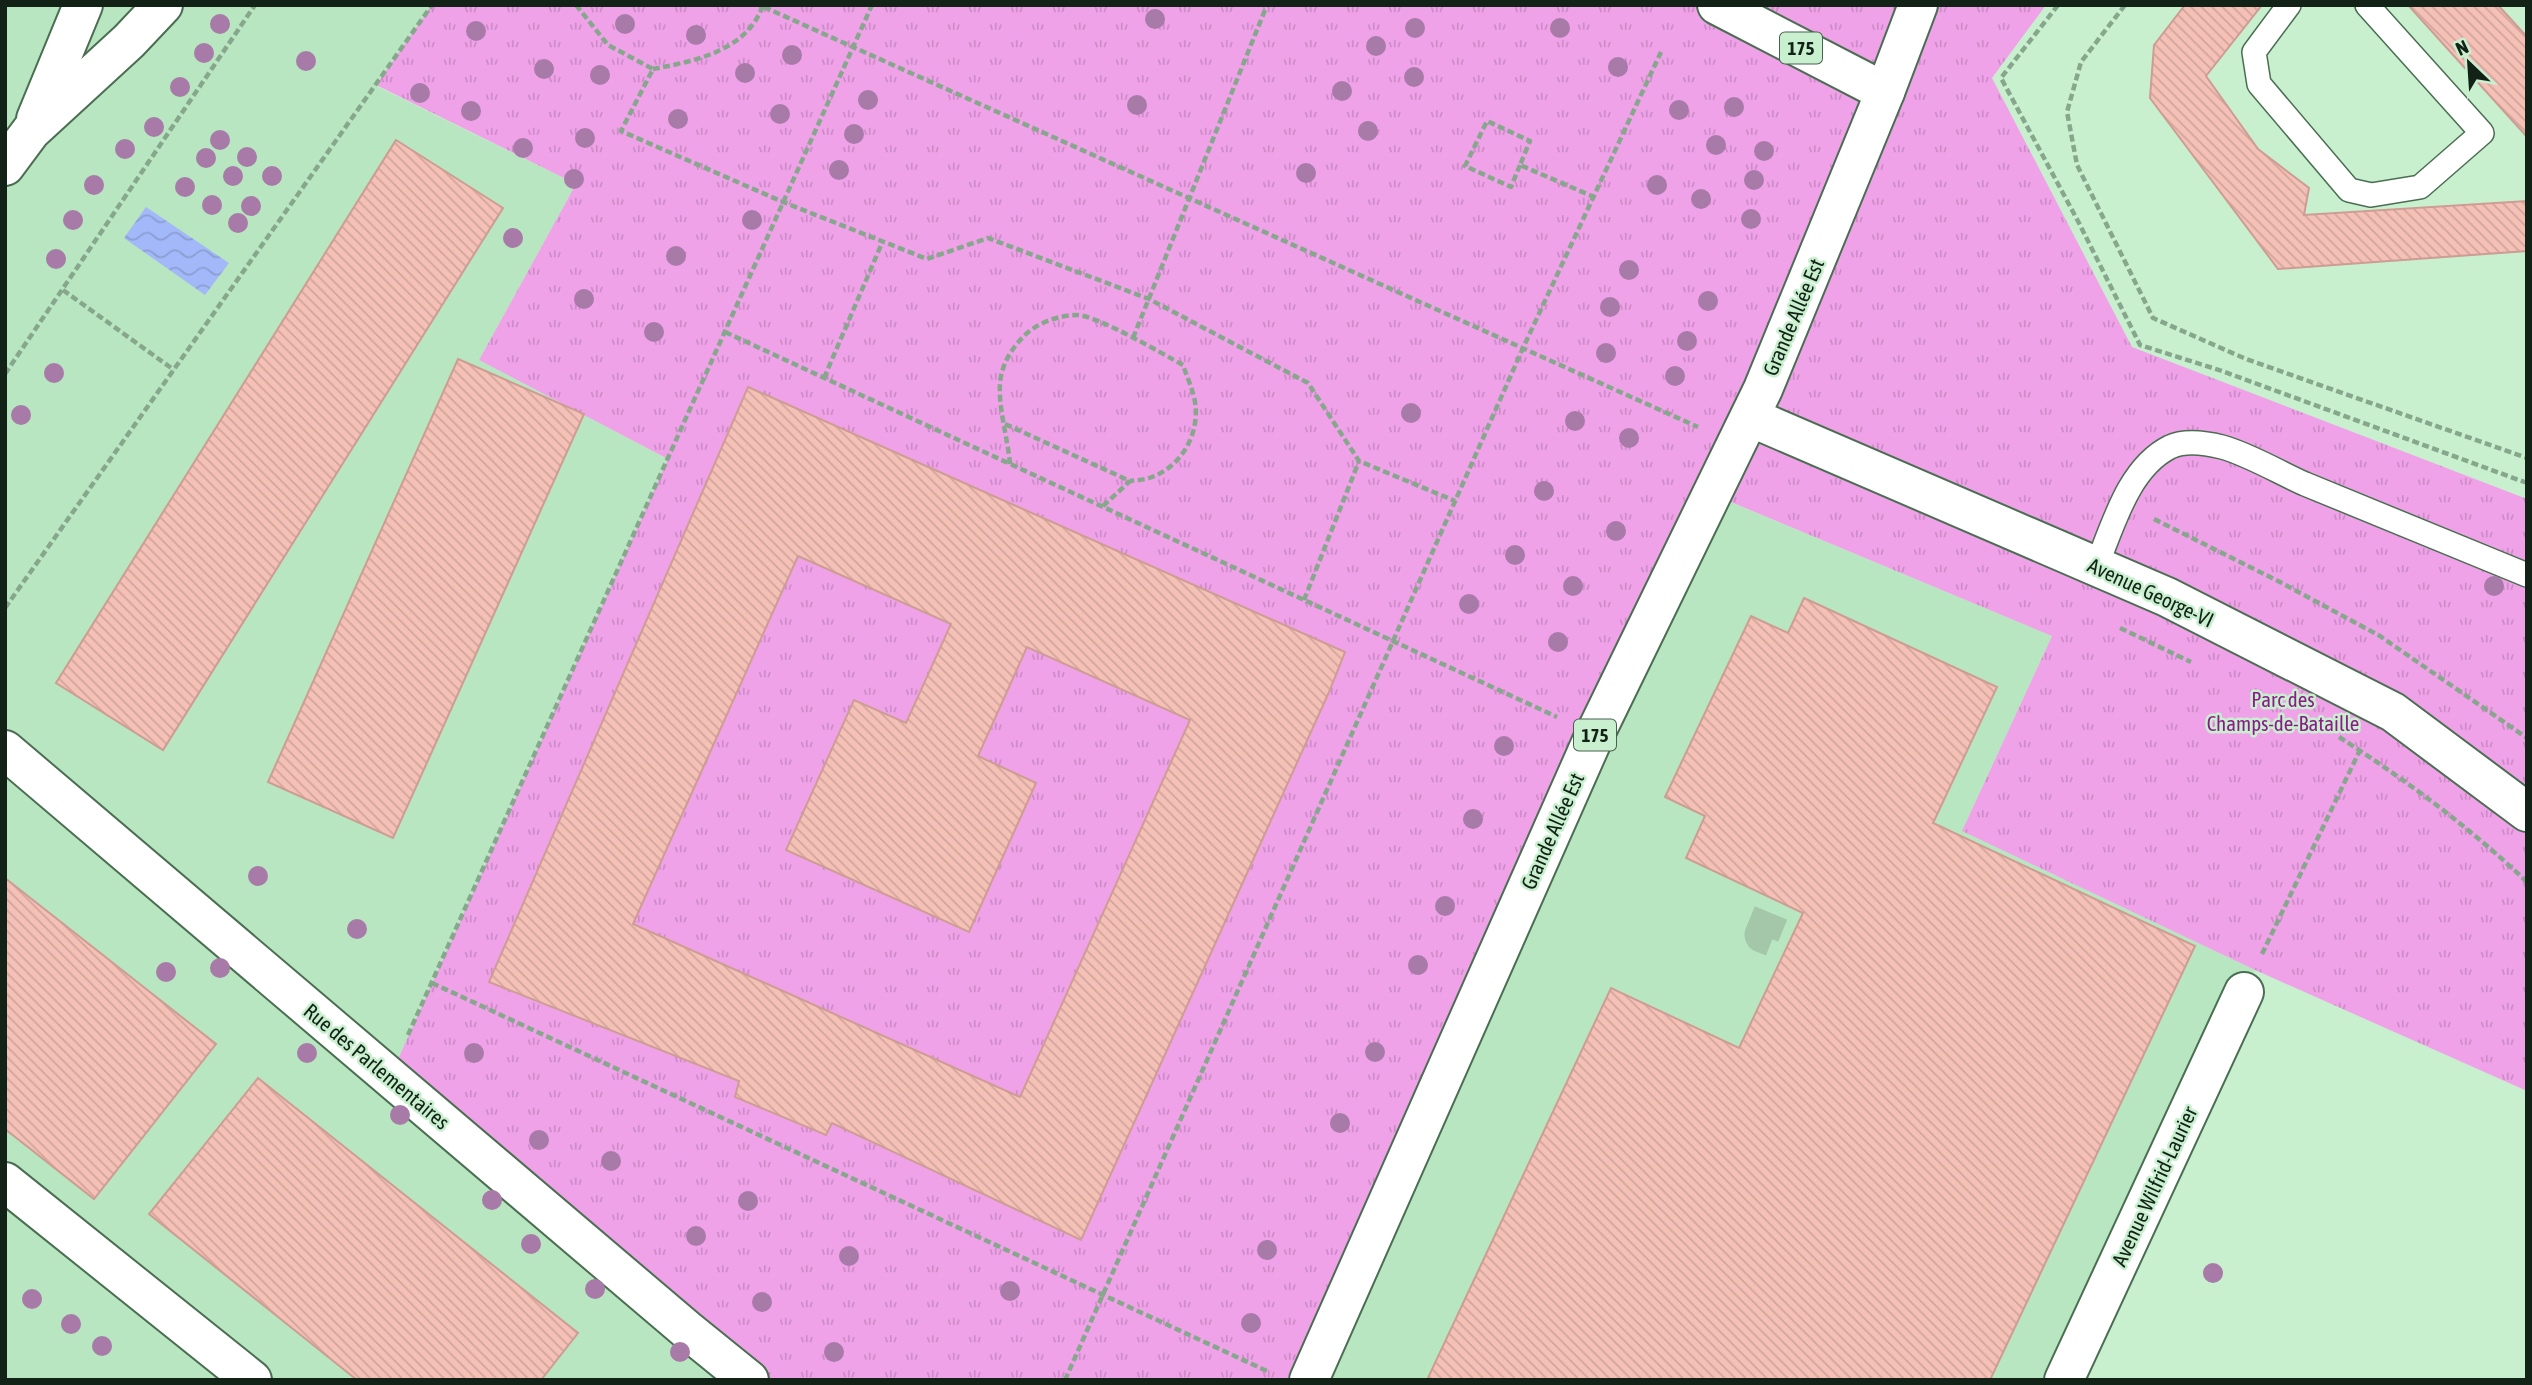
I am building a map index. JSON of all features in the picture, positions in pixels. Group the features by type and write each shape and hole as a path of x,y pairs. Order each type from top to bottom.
{"street":[{"path":"5,166 31,131 129,41 163,5"},
{"name":"175","path":"1717,5 1885,92"},
{"name":"Grande Allée Est","path":"1293,1378 1595,734 1743,430 1838,210 1918,5"},
{"path":"31,131 73,11"},
{"name":"Avenue George-VI","path":"1743,430 2167,597 2393,712 2527,812"},
{"name":"Rue des Parlementaires","path":"5,750 742,1378"},
{"name":"Avenue Wilfrid-Laurier","path":"2064,1380 2244,992"},
{"path":"5,1182 252,1380"}],"lane":[{"path":"2289,5 2254,52 2259,84 2350,190 2371,195 2420,187 2482,134 2367,5"},
{"path":"2096,567 2122,503 2141,472 2156,455 2173,445 2198,443 2225,448 2527,575"}],"path":[{"path":"5,374 255,5"},
{"path":"5,608 432,5"},
{"path":"576,5 608,45 653,69 701,60 740,39 764,6 1523,348 1743,430"},
{"path":"390,1077 872,5"},
{"path":"1133,338 1267,5"},
{"path":"2058,5 2001,78 2079,223 2140,345 2222,371 2527,483"},
{"path":"2125,5 2081,62 2067,112 2077,165 2154,318 2246,359 2527,458"},
{"path":"1065,1380 1523,348 1661,52"},
{"path":"653,69 621,131 783,202 927,259 988,238 1149,299 1308,383 1359,461 1455,501"},
{"path":"1487,121 1530,141 1520,165 1510,187 1465,166 1487,121"},
{"path":"1520,165 1594,197"},
{"path":"824,378 882,243"},
{"path":"63,290 174,370"},
{"path":"1006,424 1130,481 1151,478 1173,465 1186,448 1194,430 1195,402 1183,365 1133,338 1079,315 1054,318 1027,332 1013,348 1000,381 1000,400 1006,424 1010,464"},
{"path":"725,332 1595,734"},
{"path":"1304,600 1359,461"},
{"path":"1102,506 1130,481"},
{"path":"2122,503 2278,581 2380,636 2527,738"},
{"path":"2114,625 2197,665"},
{"path":"2332,732 2399,776 2487,844 2527,882"},
{"path":"2244,992 2360,750"},
{"path":"432,983 1102,1295 1293,1378"}],"shaded area":[{"path":"5,5 432,5 376,86 576,184 479,360 668,459 390,1077 737,1380 5,1380"},
{"path":"1713,495 2052,636 1962,831 2255,970 2064,1380 1309,1380"}],"green space":[{"name":"Parc des Champs-de-Bataille","path":"432,5 2046,5 1992,78 2132,347 2527,499 2527,1091 2255,970 1962,831 2052,636 1714,495 1309,1380 749,1380 390,1077 668,459 479,360 576,184 376,85"}],"water":[{"path":"146,207 229,263 205,295 124,238"}],"building":[{"path":"2185,5 2262,5 2206,76 2258,149 2309,188 2304,215 2527,201 2527,251 2278,269 2150,98 2154,45"},
{"path":"2408,5 2498,5 2527,37 2527,137"},
{"path":"396,140 503,208 163,750 56,683"},
{"path":"458,359 584,414 393,838 268,782"},
{"path":"748,387 1345,652 1081,1240 832,1123 826,1135 735,1097 739,1081 489,982","holes":["798,556 951,624 906,723 854,700 786,850 969,932 1036,783 978,756 1027,647 1190,720 1020,1097 633,924"]},
{"path":"1804,598 1997,687 1933,823 2195,946 1990,1380 1427,1380 1611,988 1739,1048 1803,913 1686,858 1705,816 1665,797 1751,616 1788,633"},
{"path":"5,878 216,1044 94,1199 5,1129"},
{"path":"258,1078 578,1333 541,1380 357,1380 149,1214"}],"tunnel":[{"path":"1771,913 1762,935 1787,945"}]}
